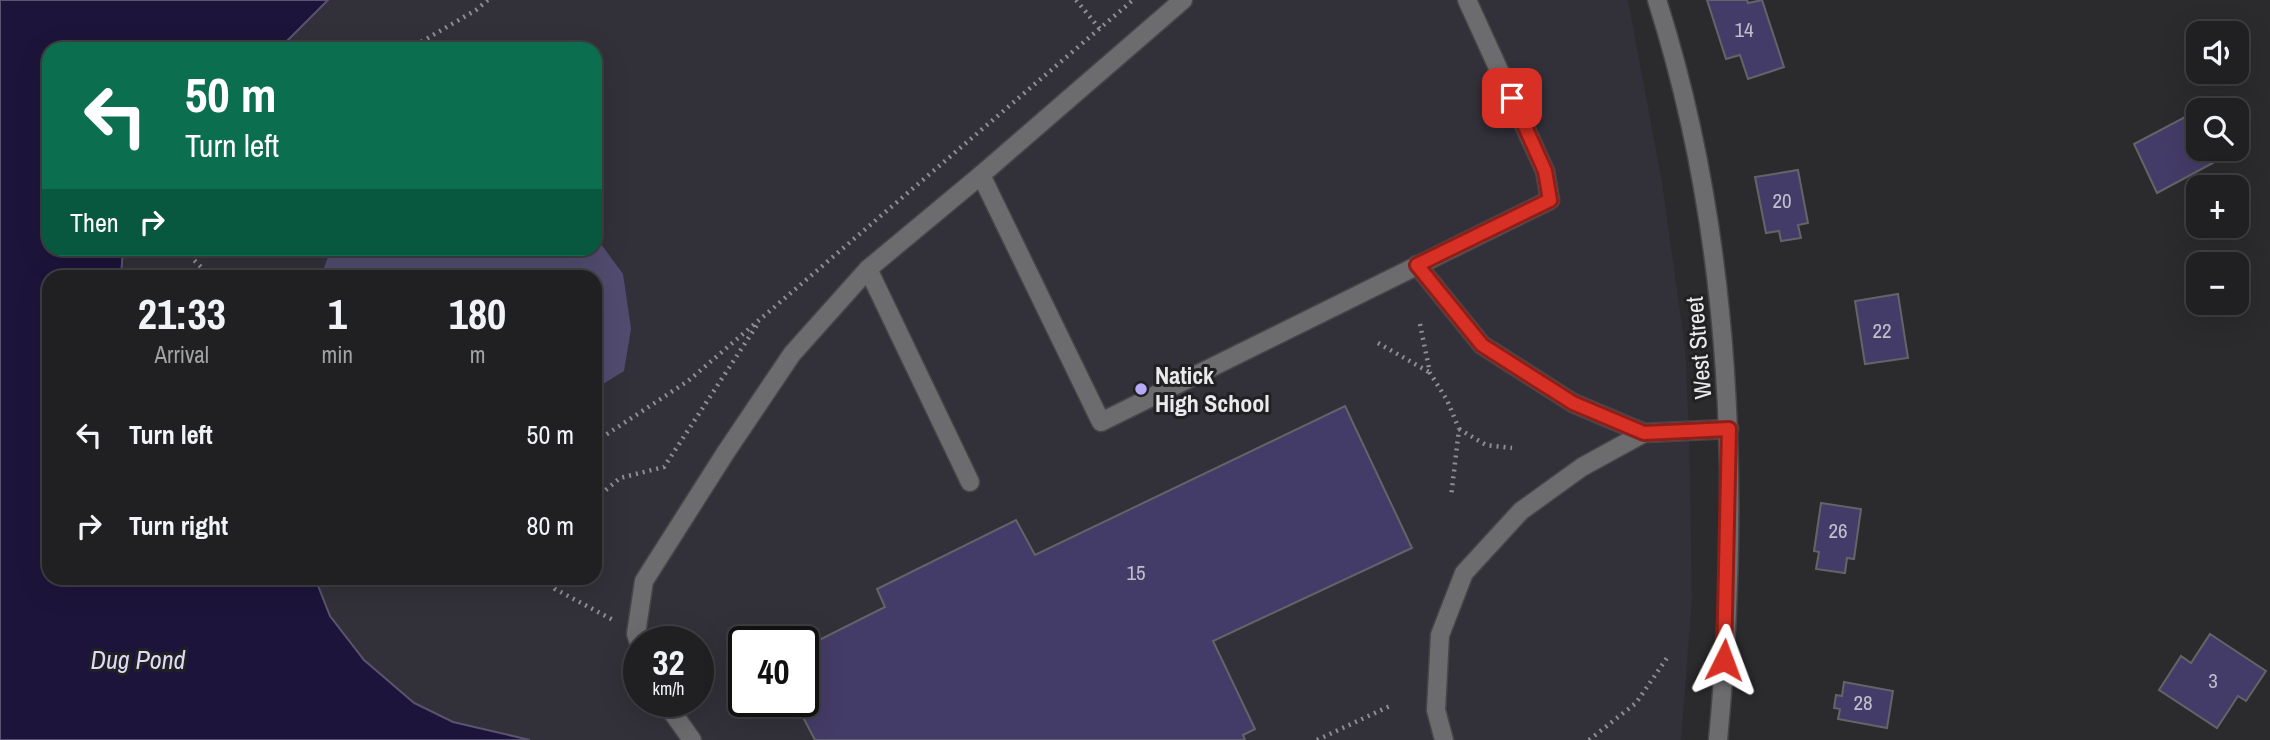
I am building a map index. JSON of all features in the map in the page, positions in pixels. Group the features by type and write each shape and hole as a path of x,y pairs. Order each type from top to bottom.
{"street":[{"path":"637,626 644,581 792,354 868,269 1183,0"},
{"path":"981,175 1101,422 1550,200 1545,171 1467,0"},
{"name":"West Street","path":"1657,0 1684,94 1701,176 1724,345 1729,429 1727,590 1718,740"},
{"path":"1417,265 1482,345 1573,403 1644,433 1729,429"},
{"path":"868,269 970,482"},
{"path":"1444,740 1436,710 1440,635 1464,573 1521,511 1582,467 1644,433"},
{"path":"676,717 692,740"}],"path":[{"path":"421,42 488,0"},
{"path":"1076,0 1100,29"},
{"path":"602,437 688,381 1133,0"},
{"path":"191,256 204,270"},
{"path":"602,493 620,478 664,467 763,316"},
{"path":"1420,324 1430,373 1447,400 1459,429 1451,498"},
{"path":"1378,343 1430,373"},
{"path":"1459,429 1486,445 1512,448"},
{"path":"551,585 615,622"},
{"path":"1589,740 1636,703 1669,655"},
{"path":"1317,740 1392,705"}],"shaded area":[{"name":"Natick High School","path":"328,0 1628,0 1662,183 1685,348 1692,599 1681,740 530,740 453,722 414,703 364,660 330,616 318,585 602,585 602,270 121,270 122,256 602,256 602,42 286,42"},
{"path":"602,246 623,274 631,329 624,371 602,385 602,270 323,270 328,256 602,256"}],"water":[{"name":"Dug Pond","path":"0,0 328,0 286,42 42,42 42,256 122,256 121,270 42,270 42,585 318,585 330,616 364,660 414,703 453,722 530,740 0,740"}],"building":[{"path":"1707,0 1747,0 1748,3 1762,0 1784,67 1748,79 1740,55 1726,59"},
{"path":"2185,117 2186,161 2216,161 2157,193 2134,144"},
{"path":"1798,170 1808,223 1798,225 1801,238 1781,241 1779,231 1766,233 1755,177"},
{"path":"1898,294 1908,358 1865,364 1855,301"},
{"name":"Natick High School","path":"1345,406 1412,548 1213,641 1255,729 1243,735 1245,740 815,740 803,717 819,717 819,640 885,607 877,589 1016,520 1035,555"},
{"path":"1821,503 1861,509 1854,559 1847,558 1845,573 1816,569 1819,552 1814,551"},
{"path":"2210,634 2266,671 2246,701 2238,696 2217,728 2159,690 2181,656 2191,663"},
{"path":"1844,682 1893,691 1887,728 1838,719 1840,709 1834,708 1836,695 1842,696"}],"place":[{"name":"Natick High School","path":"1141,389"}],"route":[{"path":"1512,98 1545,171 1550,200 1417,265 1482,345 1573,403 1644,433 1729,429 1724,660"}]}
